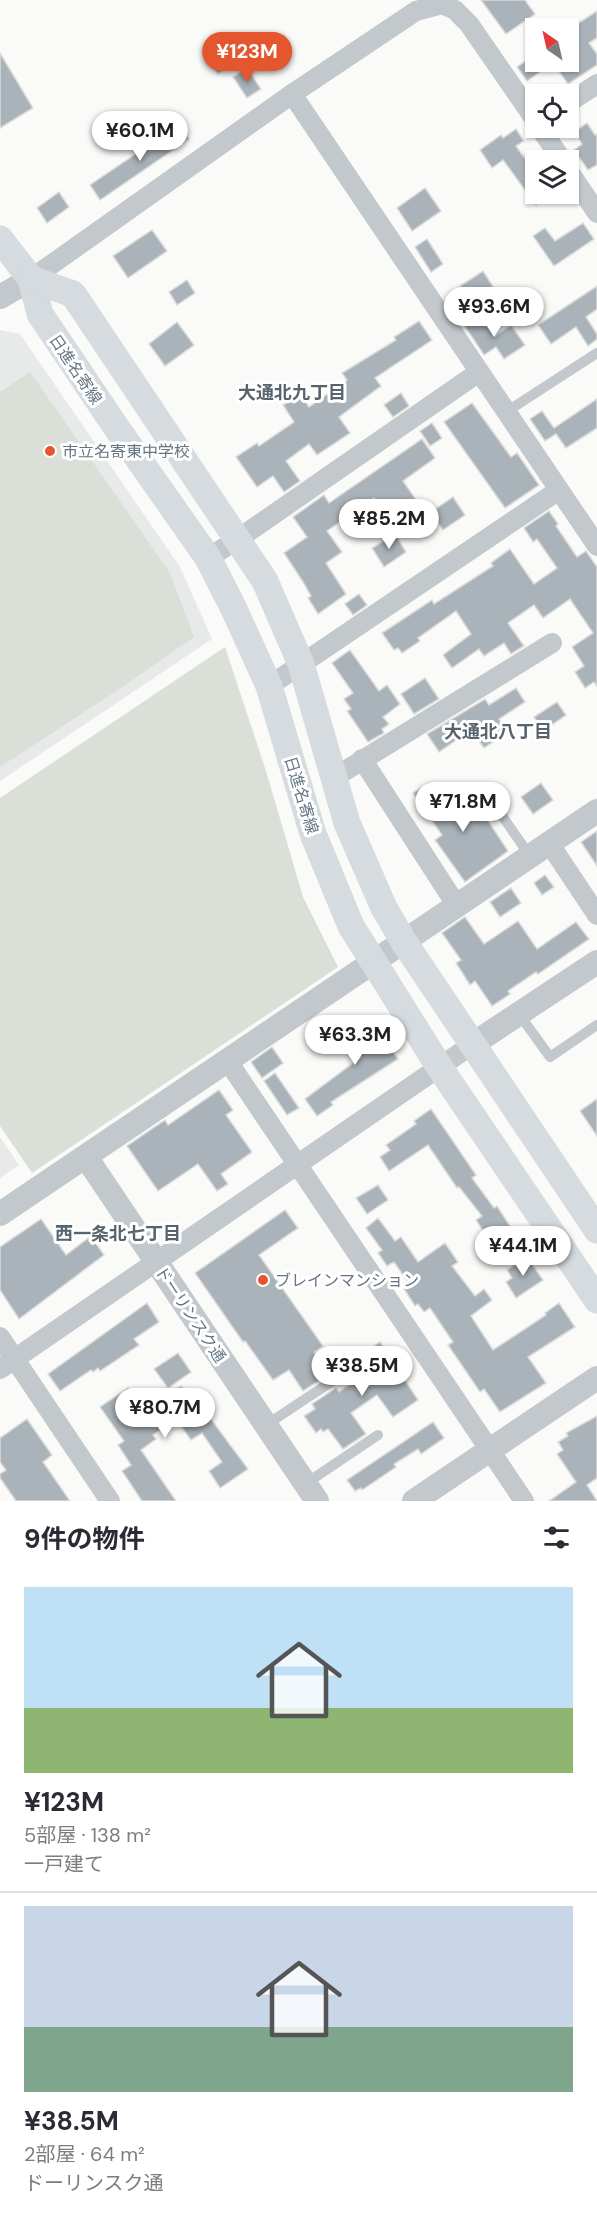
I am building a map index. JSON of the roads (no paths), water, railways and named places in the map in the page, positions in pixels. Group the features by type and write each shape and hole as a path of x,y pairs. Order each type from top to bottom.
{"main road":[{"name":"日進名寄線","path":"0,239 31,279 40,315 208,558 269,686 314,834 351,926 440,1068 597,1300"},
{"path":"31,279 73,294 266,581 301,664 347,823 384,908 404,942 597,1230"}],"street":[{"path":"0,297 31,279 292,94 416,11 442,4 455,10 469,24 525,105"},
{"path":"579,96 597,84"},
{"path":"292,94 597,546"},
{"path":"579,186 597,213"},
{"path":"208,558 238,540 480,372"},
{"path":"269,686 559,490"},
{"path":"335,777 552,643"},
{"path":"362,759 457,906"},
{"path":"0,1214 597,811"},
{"path":"540,850 597,915"},
{"path":"8,1364 473,1044 597,962"},
{"path":"227,1060 524,1501"},
{"name":"ドーリンスク通","path":"86,1157 311,1493"},
{"path":"0,1337 8,1364 110,1501"},
{"path":"414,1501 597,1378"}],"lane":[{"path":"506,412 597,352"},
{"path":"482,787 540,850"},
{"path":"519,1014 550,1057 597,1025"},
{"path":"266,1425 337,1378"},
{"path":"311,1493 378,1435"}],"place":[{"name":"市立名寄東中学校","path":"50,451"},
{"name":"ブレインマンション","path":"263,1280"}],"district":[{"name":"大通北九丁目","path":"292,393"},
{"name":"大通北八丁目","path":"498,732"},
{"name":"西一条北七丁目","path":"118,1234"}]}
